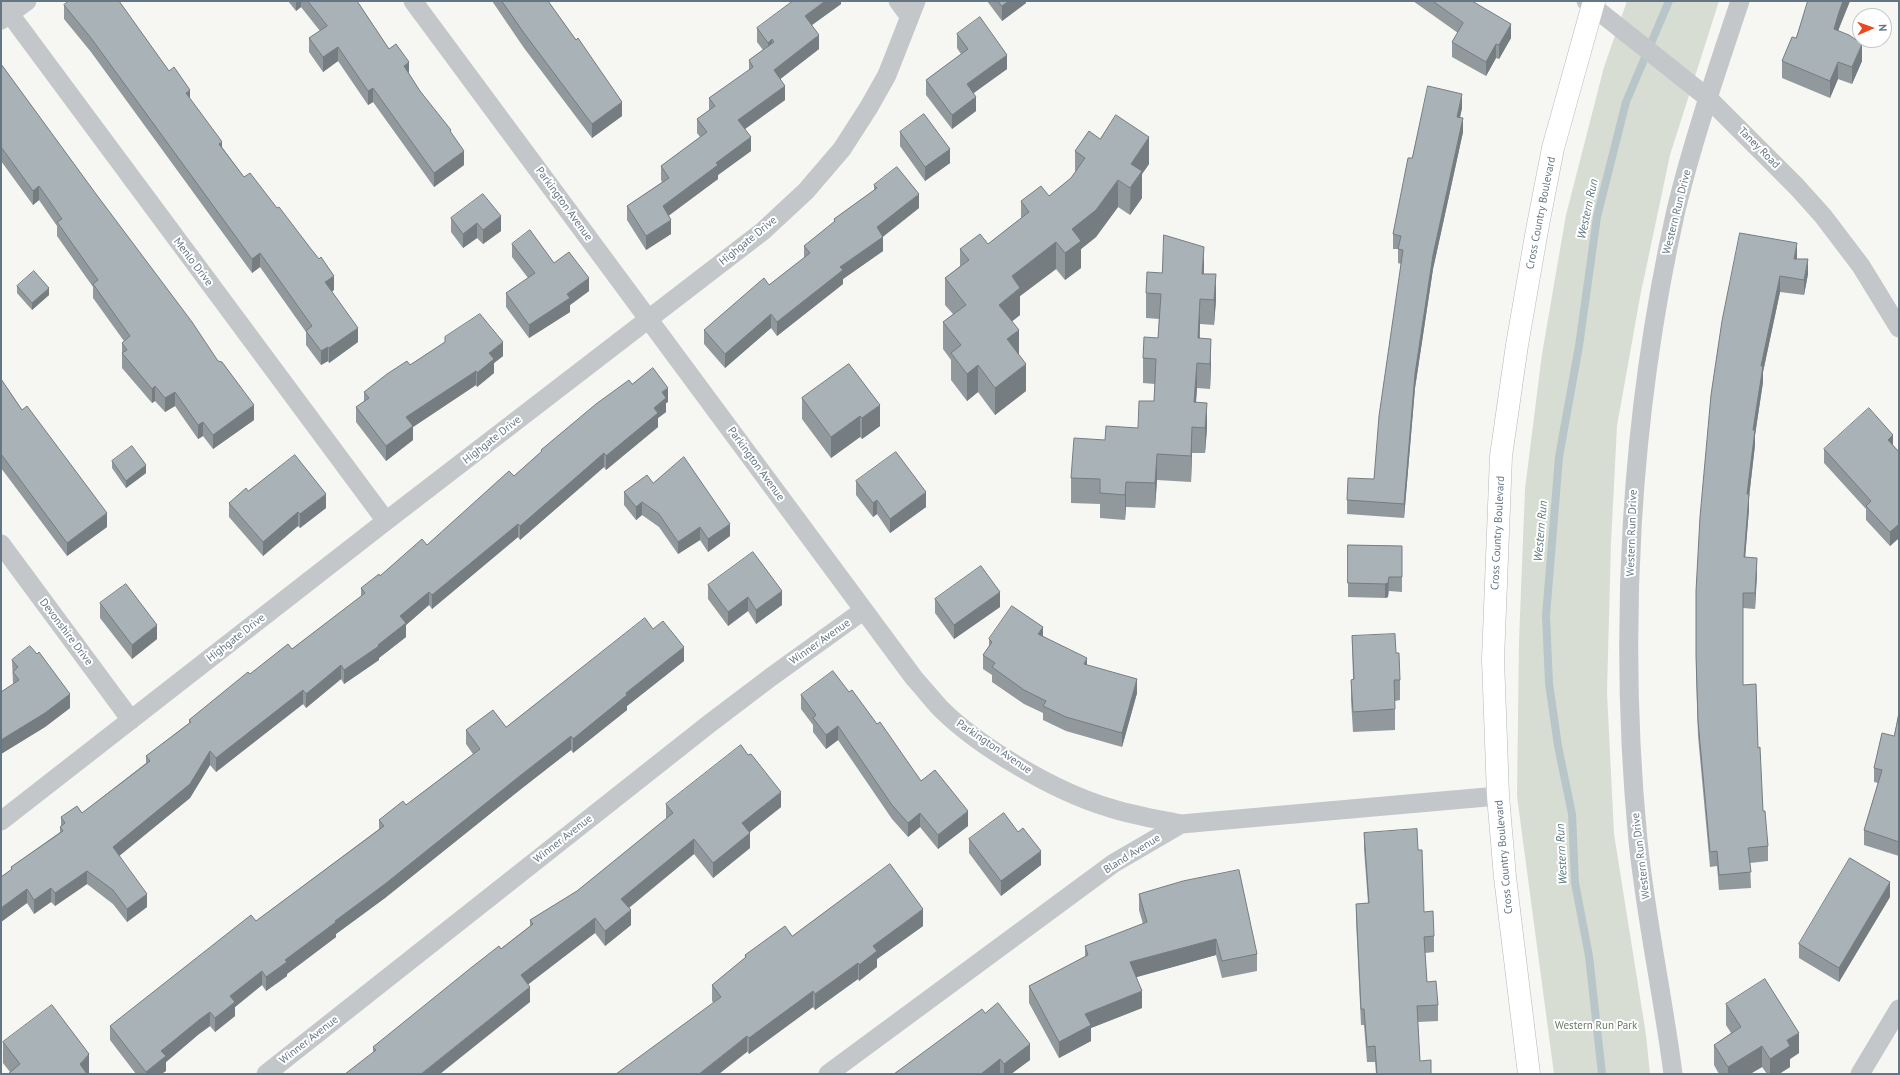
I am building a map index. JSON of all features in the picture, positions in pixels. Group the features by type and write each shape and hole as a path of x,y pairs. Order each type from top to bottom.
{"main road":[{"name":"Cross Country Boulevard","path":"1529,1074 1505,877 1498,796 1493,659 1496,551 1501,456 1517,345 1537,230 1554,148 1591,3"}],"street":[{"path":"4,12 27,1"},
{"name":"Parkington Avenue","path":"414,1 914,678 940,708 964,729 993,750 1030,773 1106,807 1181,824"},
{"name":"Western Run Drive","path":"1673,1074 1638,843 1632,759 1628,667 1634,482 1646,382 1660,289 1677,207 1708,98 1740,1"},
{"name":"Taney Road","path":"1591,3 1625,34 1708,98 1762,150 1823,216 1861,266 1899,328"},
{"name":"Highgate Drive","path":"1,821 386,521 763,231 812,185 842,148 869,107 887,75 908,6"},
{"name":"Menlo Drive","path":"4,12 386,521"},
{"name":"Devonshire Drive","path":"1,544 131,720"},
{"name":"Winner Avenue","path":"266,1074 709,724 864,610"},
{"name":"Bland Avenue","path":"828,1074 1114,863 1181,824 1498,796"},
{"path":"1860,1074 1899,1009"}],"green space":[{"name":"Western Run Park","path":"1627,1 1719,1 1670,155 1640,297 1617,426 1611,543 1607,692 1614,834 1646,1035 1650,1074 1554,1074 1517,796 1519,641 1525,489 1542,354 1566,215 1604,67"}],"building":[{"path":"69,1 119,1 169,71 174,67 190,90 186,93 220,139 222,142 219,144 244,177 250,173 277,208 279,207 319,259 321,257 334,276 325,282 358,328 329,348 328,347 321,351 306,331 312,326 260,253 252,259 91,38 64,5"},
{"path":"308,1 357,1 389,49 396,44 409,62 404,66 420,91 451,130 450,131 464,151 434,173 373,88 368,91 338,47 323,57 309,38 327,26"},
{"path":"502,1 548,1 576,40 578,38 622,102 592,124"},
{"path":"793,1 825,1 805,16 819,35 774,70 785,86 738,120 751,137 716,163 718,165 663,206 671,220 646,236 627,206 669,178 661,166 707,132 697,119 715,106 709,98 753,67 749,60 774,42 772,39 768,43 757,28"},
{"path":"998,1 1009,1 1002,6"},
{"path":"1433,1 1472,1 1511,24 1499,45 1496,44 1486,62 1452,42 1463,23"},
{"path":"1808,1 1843,1 1834,29 1852,37 1852,48 1860,48 1852,67 1838,62 1830,81 1782,61 1792,37 1796,38"},
{"path":"980,17 1007,55 967,84 976,97 952,115 926,80 968,49 957,34"},
{"path":"1,64 192,322 218,361 222,362 254,405 213,435 203,422 198,425 175,392 165,398 155,386 152,389 122,353 127,350 122,343 130,336 93,284 98,280 57,222 62,219 39,186 33,191 1,147"},
{"path":"1428,86 1462,94 1457,117 1463,118 1433,255 1415,374 1404,504 1347,500 1348,478 1374,479 1379,416 1403,250 1398,249 1401,236 1393,234 1408,158 1412,158"},
{"path":"924,114 950,149 925,167 900,132"},
{"path":"1116,115 1149,137 1131,164 1142,171 1130,188 1118,180 1096,210 1072,229 1081,241 1065,253 1056,242 1012,276 1020,288 999,305 1019,330 1007,339 1026,364 995,388 978,365 967,374 951,353 961,345 943,322 966,305 945,278 969,260 960,249 980,234 988,244 1029,212 1021,201 1041,186 1049,196 1071,178 1085,158 1075,151 1089,131 1100,139"},
{"path":"897,167 919,194 877,227 883,237 840,267 843,270 777,322 771,314 725,354 704,330 764,278 769,285 810,253 804,246 835,221 834,219 877,188 874,185"},
{"path":"483,194 501,216 483,230 477,223 463,234 451,218"},
{"path":"530,230 554,263 569,252 589,278 567,294 570,298 529,325 506,293 535,273 512,244"},
{"path":"1740,233 1797,243 1794,259 1808,259 1804,280 1780,276 1761,366 1763,366 1753,430 1755,430 1747,494 1749,494 1744,557 1757,558 1755,593 1743,593 1743,685 1756,684 1758,748 1760,747 1763,811 1765,811 1768,846 1748,848 1751,872 1719,875 1717,851 1710,852 1698,721 1696,591 1700,517 1711,395 1722,321"},
{"path":"1164,235 1204,247 1202,274 1216,274 1214,300 1200,299 1198,338 1211,339 1210,364 1197,363 1194,402 1207,403 1205,428 1192,427 1191,456 1157,454 1155,483 1126,482 1125,495 1100,493 1100,479 1071,478 1074,438 1105,440 1106,426 1138,428 1139,401 1154,401 1156,359 1143,358 1144,337 1158,338 1161,294 1146,293 1147,272 1162,273"},
{"path":"34,271 49,288 32,303 17,286"},
{"path":"480,314 503,342 489,353 494,359 477,373 476,371 406,417 413,426 386,446 356,407 369,398 364,392 407,361 410,365 445,342 445,337"},
{"path":"849,364 880,405 862,418 860,416 831,437 802,398"},
{"path":"653,368 668,388 662,392 666,398 654,408 658,413 606,456 604,453 520,526 518,524 432,595 429,592 400,616 406,623 378,645 379,646 344,670 341,665 306,694 303,690 216,758 210,751 190,784 113,847 147,894 127,909 113,890 87,871 55,893 51,888 34,900 27,889 1,908 1,877 12,869 11,867 63,831 60,827 65,823 61,817 77,806 82,813 150,761 146,756 191,722 189,720 248,672 250,674 288,644 292,649 365,593 361,588 379,574 380,576 422,539 427,545 509,471 514,476 542,451 541,450 596,404 629,380 632,384"},
{"path":"1,379 22,410 27,406 107,513 67,543 1,454"},
{"path":"1869,408 1893,435 1888,440 1899,452 1899,524 1890,532 1866,506 1871,501 1824,449"},
{"path":"132,446 146,465 126,481 112,461"},
{"path":"896,452 926,492 890,519 877,500 873,503 856,481"},
{"path":"295,455 326,494 300,514 298,512 263,542 229,503 246,488 248,491"},
{"path":"684,457 730,524 708,539 700,527 678,542 659,514 642,502 636,507 624,492 647,475 653,483"},
{"path":"1348,545 1402,546 1402,577 1389,577 1388,583 1385,584 1348,583"},
{"path":"753,552 782,591 756,610 748,597 728,612 708,585"},
{"path":"981,566 1000,592 954,625 935,599"},
{"path":"126,584 157,625 132,645 100,603"},
{"path":"1012,606 1043,627 1038,634 1087,658 1084,664 1137,679 1122,733 1066,717 1043,706 1046,701 1024,690 992,667 995,663 983,655 992,642 989,639"},
{"path":"645,618 653,629 663,621 684,647 626,693 627,695 573,739 571,736 385,884 285,960 287,962 266,977 262,971 230,996 235,1002 215,1018 210,1012 199,1020 161,1051 166,1056 146,1072 110,1026 251,915 256,921 384,826 379,820 403,801 406,805 480,749 466,730 493,710 506,727"},
{"path":"1395,634 1396,653 1399,653 1400,680 1394,680 1395,709 1353,712 1351,680 1354,679 1352,636"},
{"path":"30,646 37,654 39,652 70,694 45,713 1,740 1,692 19,680 13,672 18,667 12,660"},
{"path":"833,671 849,692 852,690 877,724 880,722 921,781 935,770 968,811 938,835 920,813 908,823 892,805 838,726 826,735 813,718 816,715 801,695"},
{"path":"1899,713 1899,842 1864,830 1882,770 1874,768 1882,733 1894,736"},
{"path":"741,745 748,755 751,754 781,792 742,823 750,833 713,863 694,839 621,899 631,910 605,931 595,918 521,975 530,987 421,1074 345,1074 376,1050 373,1047 472,967 499,946 501,949 533,924 530,920 577,891 673,813 666,804"},
{"path":"1004,813 1018,832 1023,828 1041,851 1001,881 969,839"},
{"path":"1417,829 1418,850 1422,850 1424,912 1433,911 1434,936 1424,937 1427,982 1436,981 1438,1005 1417,1006 1420,1061 1431,1060 1431,1074 1377,1074 1375,1046 1367,1047 1364,1009 1361,1009 1356,904 1369,903 1364,833"},
{"path":"1850,858 1890,882 1839,968 1799,944"},
{"path":"890,864 923,909 873,946 877,951 859,965 858,963 815,994 813,991 749,1038 747,1036 699,1074 616,1074 721,997 712,985 746,957 745,955 785,926 792,936"},
{"path":"1239,870 1257,954 1222,961 1216,939 1130,962 1142,991 1085,1014 1091,1025 1059,1042 1029,986 1088,955 1085,946 1147,922 1139,894 1183,881"},
{"path":"1765,979 1799,1033 1787,1040 1790,1046 1770,1059 1762,1046 1728,1067 1714,1045 1741,1027 1726,1004"},
{"path":"998,1003 1030,1044 1004,1064 1000,1059 981,1074 894,1074 982,1009 985,1013"},
{"path":"52,1005 89,1054 80,1064 87,1074 8,1074 20,1064 3,1042"}],"waterway":[{"name":"Western Run","path":"1602,1074 1589,956 1575,883 1572,814 1558,746 1549,683 1546,616 1559,457 1579,346 1597,217 1626,102 1669,1"}]}
